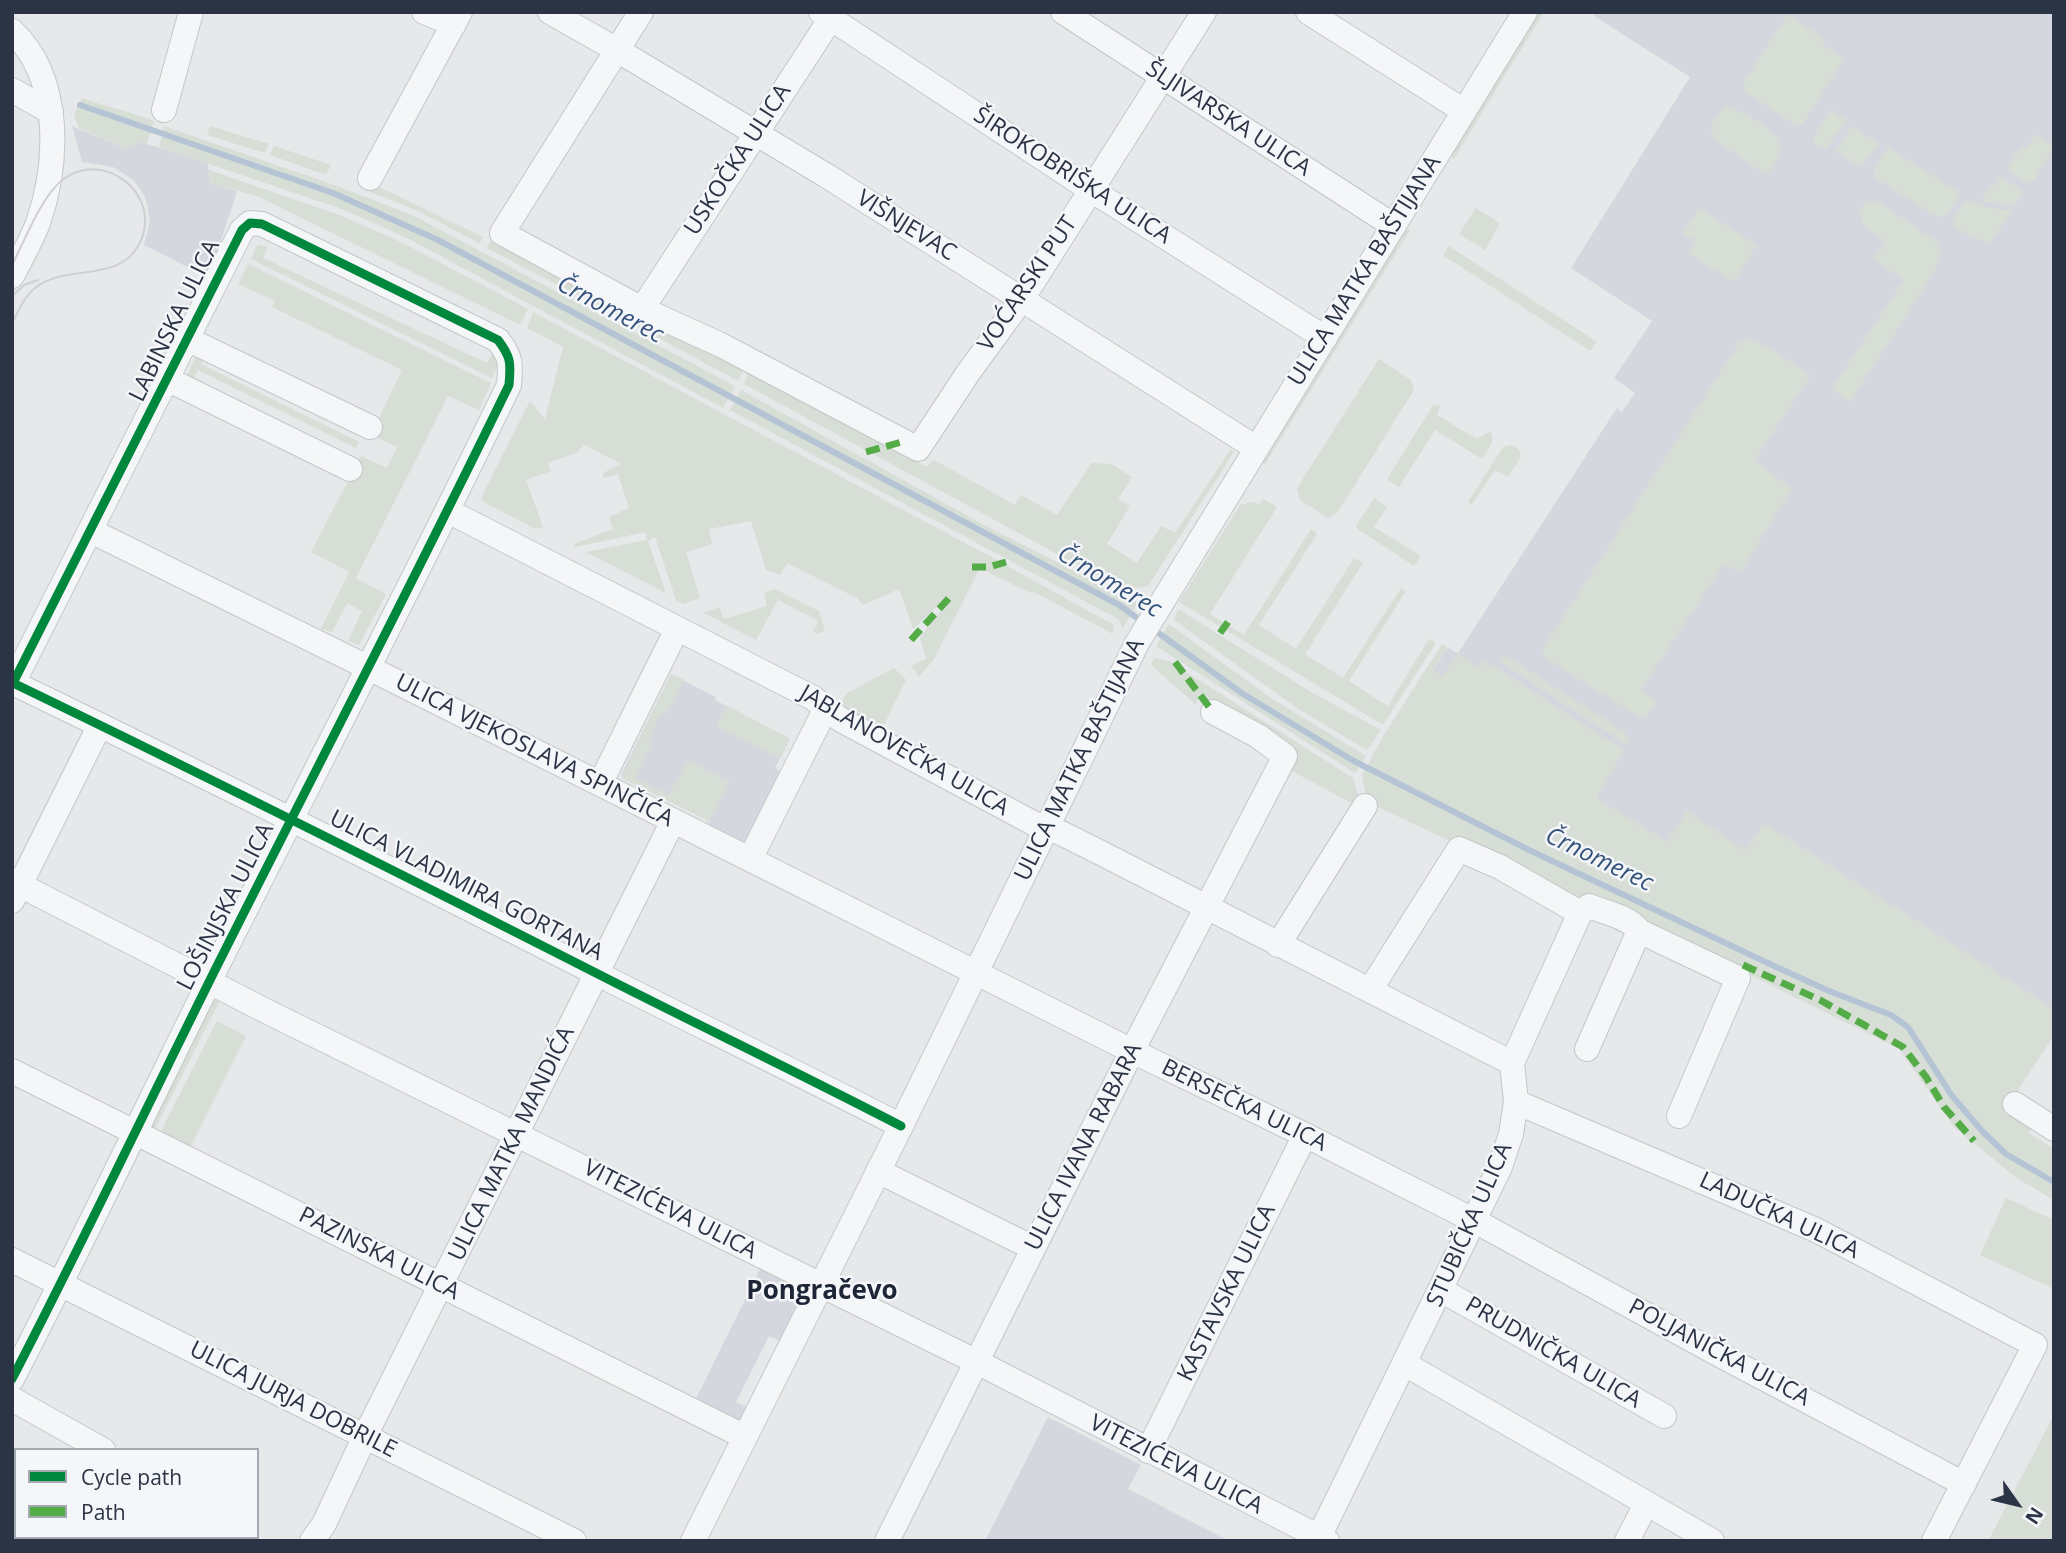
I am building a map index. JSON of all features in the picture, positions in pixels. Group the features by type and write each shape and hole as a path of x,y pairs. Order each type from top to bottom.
{"street":[{"path":"164,110 191,12"},
{"path":"370,177 457,18 424,12"},
{"name":"VIŠNJEVAC","path":"550,12 756,133 1256,448"},
{"path":"641,12 502,233 642,309"},
{"name":"ŠLJIVARSKA ULICA","path":"1063,12 1394,226"},
{"name":"VOĆARSKI PUT","path":"642,309 721,345 918,449 968,373 1022,299 1204,12"},
{"path":"1308,12 1464,111"},
{"name":"ULICA MATKA BAŠTIJANA","path":"693,1541 901,1126 1139,638 1525,12"},
{"name":"USKOČKA ULICA","path":"642,309 829,14"},
{"name":"ŠIROKOBRIŠKA ULICA","path":"829,14 1091,190 1325,338"},
{"path":"12,31 28,48 40,68 51,112 50,169 43,206 34,232 12,276"},
{"path":"12,90 51,112"},
{"name":"LABINSKA ULICA","path":"13,683 242,230 250,223 262,224 498,340"},
{"name":"LABINSKA ULICA","path":"187,339 370,427"},
{"name":"LOŠINJSKA ULICA","path":"12,1379 509,385 511,368 508,353 498,340"},
{"name":"LABINSKA ULICA","path":"167,379 350,469"},
{"name":"JABLANOVEČKA ULICA","path":"448,510 813,698 841,720 895,751 1033,824 1099,852 1512,1063"},
{"name":"ULICA VJEKOSLAVA SPINČIĆA","path":"91,531 976,973"},
{"path":"600,784 677,629"},
{"name":"ULICA VLADIMIRA GORTANA","path":"13,683 901,1126"},
{"path":"750,859 826,708"},
{"name":"ULICA IVANA RABARA","path":"887,1541 978,1362 1032,1248 1285,756 1258,736 1213,712"},
{"path":"15,889 100,725"},
{"path":"1278,945 1365,806"},
{"name":"ULICA MATKA MANDIĆA","path":"312,1541 324,1524 365,1436 673,821"},
{"path":"1370,990 1459,849 1500,867 1580,912"},
{"name":"VITEZIĆEVA ULICA","path":"15,889 978,1362 1323,1539"},
{"path":"1512,1063 1580,912 1589,906 1636,926 1639,931 1738,978 1679,1116"},
{"path":"1587,1049 1639,931"},
{"name":"BERSEČKA ULICA","path":"976,973 1475,1221"},
{"name":"STUBIČKA ULICA","path":"1323,1539 1500,1167 1511,1134 1516,1102 1512,1063"},
{"name":"PAZINSKA ULICA","path":"12,1071 746,1437"},
{"name":"LADUČKA ULICA","path":"1516,1102 1816,1230 2035,1345 1965,1484"},
{"path":"2015,1104 2054,1129"},
{"name":"KASTAVSKA ULICA","path":"1148,1451 1305,1135"},
{"path":"878,1171 1032,1248"},
{"name":"POLJANIČKA ULICA","path":"1475,1221 1718,1354 1965,1484"},
{"name":"ULICA JURJA DOBRILE","path":"12,1260 573,1541"},
{"name":"PRUDNIČKA ULICA","path":"1441,1290 1664,1416"},
{"path":"1405,1364 1712,1541"},
{"path":"12,1399 99,1448"},
{"path":"1934,1541 1965,1484"},
{"path":"1627,1541 1646,1504"}],"shaded area":[{"path":"1536,12 1544,12 1453,160 1451,152"},
{"path":"1597,12 2054,12 2054,1036 1387,740 1448,648 1458,653 1617,408 1622,412 1635,393 1614,378 1652,321 1571,268 1690,77 1594,16"},
{"path":"1788,14 1824,39 1823,44 1844,59 1803,123 1795,125 1745,92 1743,83"},
{"path":"82,98 154,121 147,144 141,142 126,149 79,128 74,115"},
{"path":"1725,106 1755,120 1776,137 1780,146 1779,154 1769,172 1764,173 1715,140 1710,129"},
{"path":"1832,107 1846,122 1826,149 1814,143 1813,138"},
{"path":"72,126 126,149 141,142 208,163 210,183 237,191 209,278 144,245 150,221 146,199 140,189 133,180 113,167 82,162"},
{"path":"164,126 337,186 414,216 735,386 723,408 407,238 342,209 159,147"},
{"path":"210,126 269,144 265,153 207,135"},
{"path":"1852,126 1879,144 1861,167 1836,152"},
{"path":"2036,134 2054,148 2034,180 2027,183 2007,169 2021,146 2026,149"},
{"path":"274,146 331,165 326,175 270,155"},
{"path":"1888,147 1959,192 1960,195 1946,216 1932,214 1874,177 1875,167"},
{"path":"209,170 342,216 403,243 528,309 520,325 257,196 210,183"},
{"path":"2000,177 2024,191 2015,206 1981,201"},
{"path":"373,185 483,237 479,243 414,209 370,192"},
{"path":"1966,200 1986,207 2013,211 1992,240 1978,240 1950,224"},
{"path":"1867,201 1877,201 1936,241 1941,253 1938,264 1924,288 1850,402 1831,389 1904,280 1874,259 1885,242 1862,224 1859,211"},
{"path":"1476,208 1500,223 1485,250 1459,234"},
{"path":"1699,208 1757,245 1735,280 1730,280 1688,253 1695,241 1683,233"},
{"path":"1404,228 1410,230 1264,466 1263,457"},
{"path":"496,238 630,312 626,321 487,248"},
{"path":"260,245 268,247 263,258 487,363 492,354 497,358 497,367 492,378 251,259"},
{"path":"1449,246 1597,342 1590,351 1443,255"},
{"path":"248,264 491,383 479,410 448,396 356,578 386,594 359,645 348,641 362,611 347,603 332,632 321,629 349,572 311,552 361,456 387,468 397,447 371,435 402,370 272,307 275,301 238,284"},
{"path":"533,312 1114,625 1113,634 1034,592 1030,593 980,568 934,659 919,677 911,666 926,659 920,638 946,604 939,604 913,629 899,589 863,605 857,598 787,563 780,575 766,570 751,521 709,529 712,544 686,552 700,598 683,604 676,600 655,537 648,541 666,593 586,552 647,540 645,532 576,547 574,544 613,529 609,517 629,508 618,474 603,478 603,473 621,464 583,444 578,452 548,463 551,471 526,480 543,527 535,529 484,502 481,498 530,401 545,419 563,347 527,328"},
{"path":"636,314 745,367 738,381 631,323"},
{"path":"1750,338 1811,375 1755,460 1792,489 1740,573 1724,564 1641,690 1657,701 1647,716 1639,717 1545,658 1542,650 1739,343"},
{"path":"198,351 206,352 201,364 359,442 356,448 198,370 191,384 186,378"},
{"path":"1379,359 1411,380 1414,390 1338,512 1328,518 1300,500 1297,488"},
{"path":"750,369 870,432 926,467 934,460 1015,505 1021,495 1057,515 1092,463 1112,464 1132,477 1118,499 1130,506 1107,544 1137,563 1161,526 1175,533 1230,450 1234,452 1148,586 1131,588 1083,568 744,384"},
{"path":"741,390 984,525 1138,603 1123,628 1118,619 730,410"},
{"path":"1433,405 1440,406 1437,415 1477,439 1489,432 1492,434 1492,443 1482,459 1435,430 1399,487 1387,479"},
{"path":"1511,445 1519,450 1521,457 1508,477 1495,470 1472,505 1468,502 1503,447"},
{"path":"1374,498 1387,507 1374,527 1421,556 1414,566 1356,526"},
{"path":"1263,499 1277,507 1210,614 1244,635 1311,529 1317,534 1259,625 1296,649 1354,558 1363,563 1305,654 1343,678 1401,588 1406,591 1349,681 1388,706 1429,639 1436,643 1383,725 1179,602 1240,505 1252,502 1259,504"},
{"path":"775,589 819,611 825,631 818,634 813,632 818,621 778,600 756,640 704,613 719,607 724,619 767,606 764,593"},
{"path":"1178,609 1311,692 1381,730 1367,750 1300,710 1174,620"},
{"path":"1169,624 1268,696 1366,756 1355,773 1156,646"},
{"path":"1442,644 1448,648 1433,670 1442,677 1457,654 1479,667 1484,660 1624,750 1597,798 1667,842 1687,811 1746,851 1764,823 2054,1009 2054,1036 2006,1108 2030,1124 2029,1133 2054,1149 2054,1200 2018,1179 1954,1127 1899,1049 1746,973 1572,898 1367,802 1362,775"},
{"path":"1503,654 1625,732 1629,740 1627,745 1499,661"},
{"path":"1154,658 1169,661 1353,778 1360,801 1357,806 1290,770 1294,753 1199,698 1195,704 1151,665"},
{"path":"894,668 906,680 879,735 836,710 847,693"},
{"path":"671,674 790,739 775,768 784,773 746,842 742,843 707,829 710,821 621,775"},
{"path":"671,674 684,680 666,715 661,713 649,738 653,740 635,778 668,795 688,760 730,782 708,823 705,819 621,778"},
{"path":"726,705 790,739 780,759 716,726"},
{"path":"211,998 219,1002 155,1129 147,1126"},
{"path":"217,1021 246,1036 191,1146 161,1131"},
{"path":"2006,1198 2054,1220 2054,1289 1980,1255"},
{"path":"762,1265 801,1287 804,1296 782,1342 769,1336 736,1402 749,1408 740,1420 732,1423 693,1405"},
{"path":"2054,1415 2054,1541 1988,1541"},
{"path":"1048,1417 1141,1465 1128,1489 1229,1541 985,1541"}],"waterway":[{"name":"Črnomerec","path":"80,105 333,193 438,240 1119,605 1144,623"},
{"name":"Črnomerec","path":"1153,629 1243,694 1352,760 1531,851 1829,991 1891,1015 1908,1027 1952,1096 1983,1132 2006,1154 2054,1182"}],"tram line":[{"path":"12,265 49,195 65,178 80,171 111,173 124,181 143,205 145,221 142,238 133,253 108,268 48,280 35,288 24,300 12,324"},
{"path":"12,296 24,285 38,280"}],"marked path":[{"path":"866,452 905,441"},
{"path":"972,567 989,567 1006,562"},
{"path":"911,640 949,598"},
{"path":"1220,633 1228,622"},
{"path":"1175,662 1213,712"},
{"path":"1743,965 1820,1000 1903,1047 1944,1107 1974,1141"}],"cycle path":[{"path":"12,1379 218,964 254,892 291,819 365,675 509,385 509,361 498,340 262,224 250,223 242,230 13,683 232,790 304,826 901,1126"}],"district":[{"name":"Pongračevo","path":"822,1292"}]}
